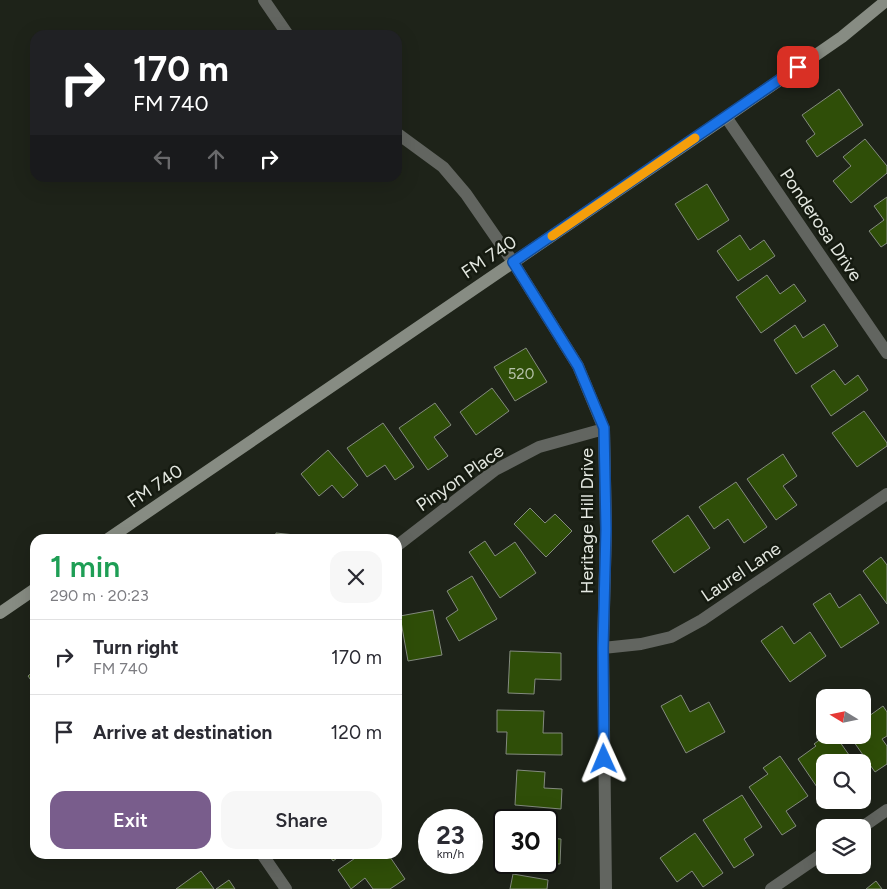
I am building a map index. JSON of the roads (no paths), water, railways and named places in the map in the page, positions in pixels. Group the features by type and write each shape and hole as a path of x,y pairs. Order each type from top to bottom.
{"main road":[{"name":"FM 740","path":"115,534 726,117 842,36 887,0"},
{"path":"0,613 30,592"}],"street":[{"path":"264,0 285,30"},
{"name":"Ponderosa Drive","path":"726,117 887,353"},
{"name":"Heritage Hill Drive","path":"402,137 442,167 466,194 513,262 578,366 604,428 606,529 603,648 606,889"},
{"name":"Pinyon Place","path":"402,542 495,470 540,447 604,428"},
{"name":"Laurel Lane","path":"603,648 641,644 671,637 702,620 887,494"},
{"path":"871,821 887,810"},
{"path":"771,889 816,858"},
{"path":"265,859 286,889"}]}
